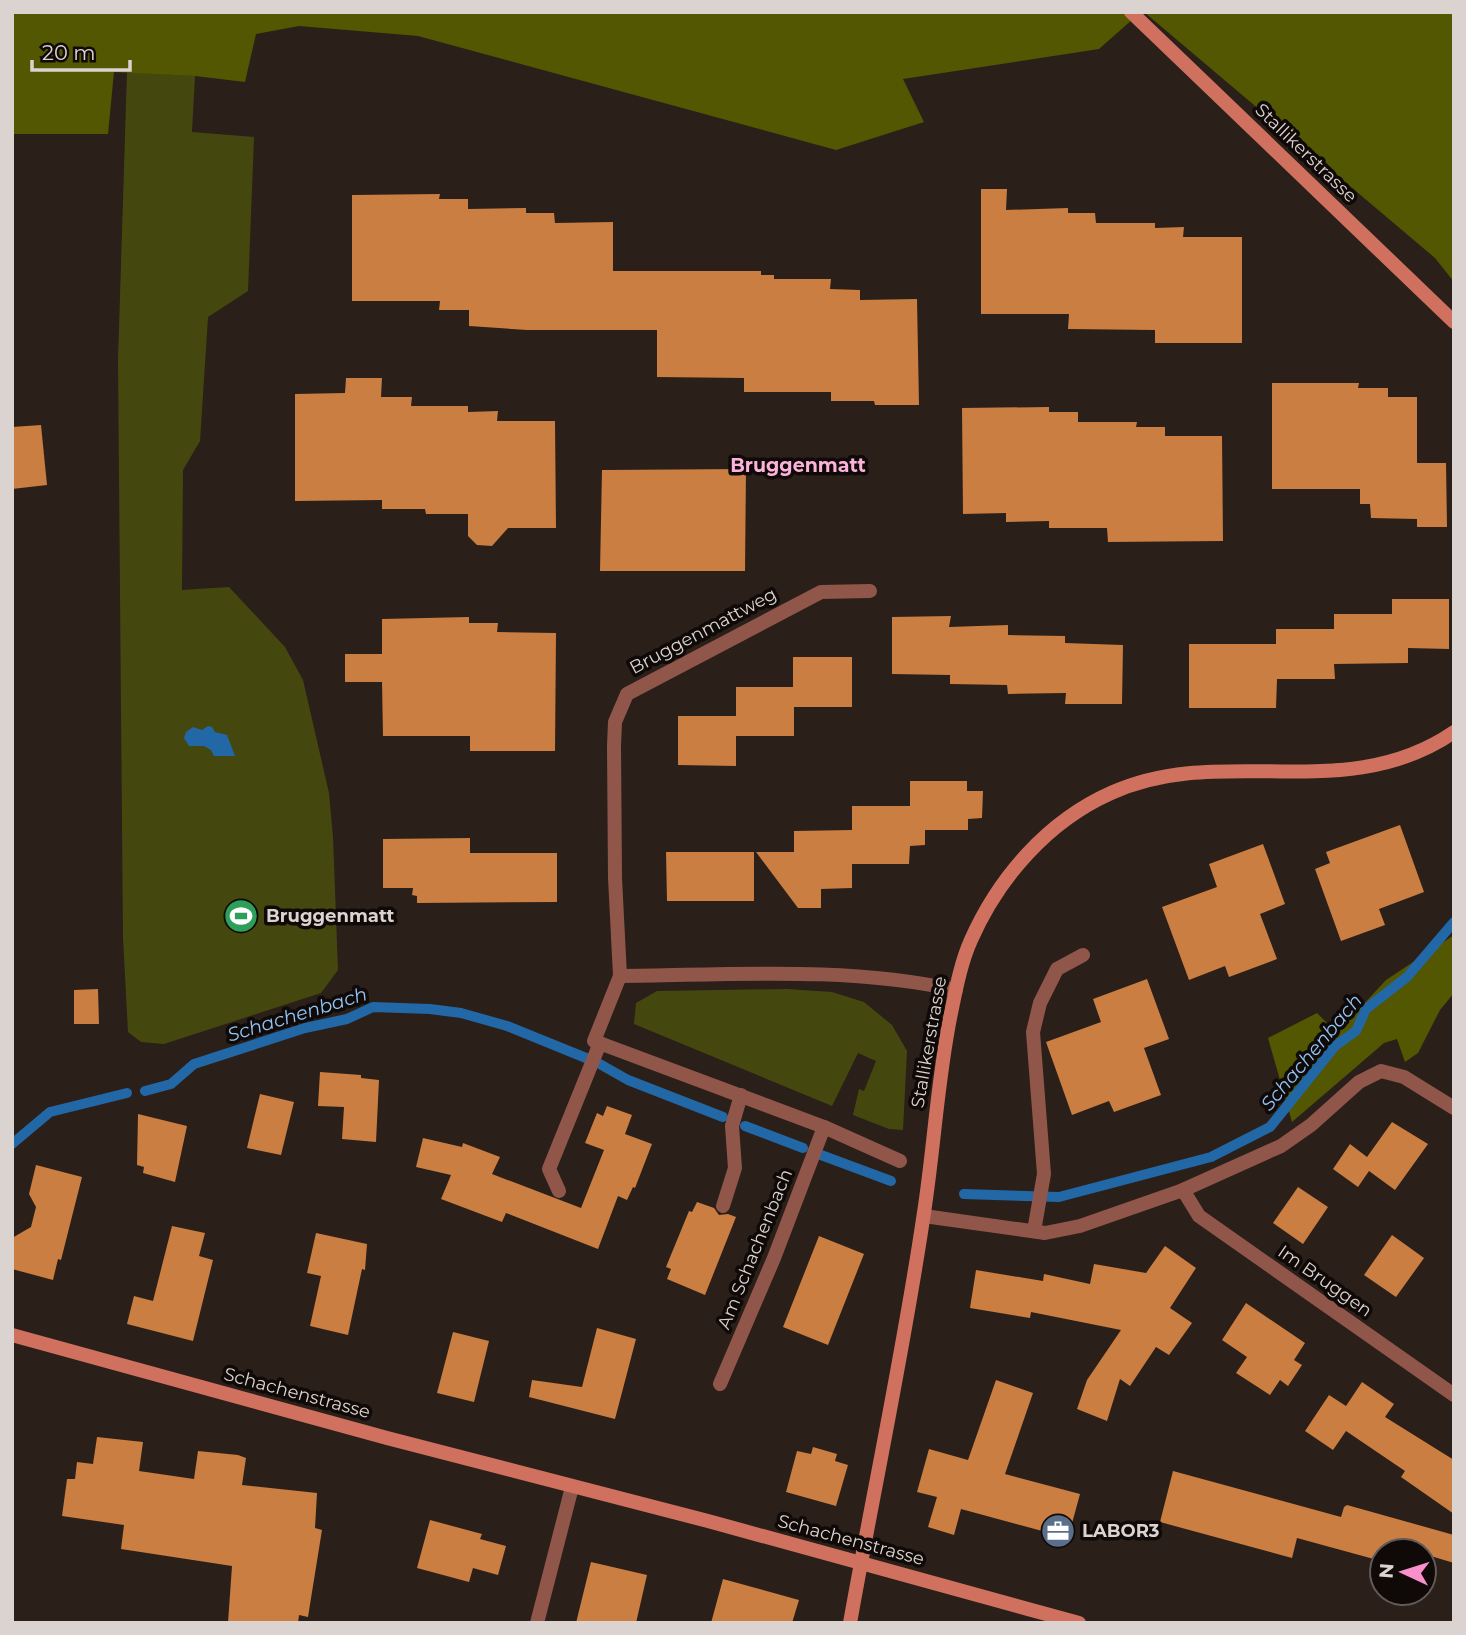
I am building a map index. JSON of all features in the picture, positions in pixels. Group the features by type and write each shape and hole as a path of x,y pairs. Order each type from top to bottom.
{"street":[{"name":"Stallikerstrasse","path":"1131,12 1454,322"},
{"name":"Bruggenmattweg","path":"597,1042 620,976 615,878 614,746 615,722 627,694 821,592 870,591"},
{"name":"Stallikerstrasse","path":"850,1623 924,1216 946,1034 969,943 989,902 1022,857 1066,819 1112,792 1169,775 1207,770 1276,773 1344,771 1398,761 1454,732"},
{"path":"1034,1231 1044,1174 1033,1032 1040,1003 1057,969 1083,955"},
{"path":"620,976 821,975 902,981 956,990"},
{"path":"559,1191 549,1169 597,1042 824,1127 900,1161"},
{"path":"924,1216 958,1223 1045,1233 1080,1226 1183,1190 1281,1146 1311,1125 1359,1082 1381,1071 1404,1077 1454,1108"},
{"path":"723,1206 735,1168 732,1126 741,1095"},
{"name":"Am Schachenbach","path":"720,1384 774,1258 824,1127"},
{"name":"Im Bruggen","path":"1183,1190 1199,1216 1454,1395"},
{"name":"Schachenstrasse","path":"12,1335 1079,1623"},
{"path":"537,1623 572,1487"}],"green space":[{"path":"127,72 195,76 192,132 254,137 248,291 208,317 200,441 183,470 182,590 229,587 285,647 303,680 329,793 333,837 338,970 321,993 164,1044 141,1042 128,1032 123,938 118,360"},
{"path":"787,989 832,992 864,1002 892,1025 907,1051 903,1130 889,1129 853,1115 859,1089 864,1091 876,1061 858,1053 832,1106 634,1024 636,1003 657,991"}],"shaded area":[{"path":"12,12 1141,12 1099,49 903,79 924,122 836,150 418,36 299,26 256,34 245,82 195,76 114,72 108,134 12,134"},
{"path":"1144,12 1454,12 1454,282 1435,258"},
{"path":"1454,935 1454,993 1440,1010 1418,1053 1405,1062 1397,1039 1384,1043 1292,1122 1268,1038 1317,1013 1337,1033 1386,980"}],"water":[{"path":"208,726 215,732 227,735 235,756 214,756 211,750 204,746 189,746 184,738 186,732 193,727 202,730"}],"building":[{"path":"981,189 1007,189 1006,210 1068,208 1068,213 1095,213 1096,223 1155,223 1155,228 1184,227 1183,237 1242,237 1242,343 1155,343 1155,330 1068,329 1069,314 981,314"},
{"path":"440,194 439,199 468,199 468,209 526,208 526,213 554,213 555,223 613,222 613,271 761,271 761,275 774,275 774,279 831,279 830,289 860,290 860,300 917,299 919,405 831,401 831,392 744,392 744,378 657,377 657,330 527,330 469,326 469,310 439,310 440,301 352,301 352,195"},
{"path":"346,378 382,378 381,397 412,397 411,406 468,406 468,412 498,411 497,421 555,421 556,528 508,528 492,546 477,545 468,536 468,514 426,514 425,509 382,509 382,500 295,501 295,394 345,393"},
{"path":"1272,383 1359,383 1358,388 1388,388 1388,397 1417,397 1417,463 1446,463 1447,527 1417,527 1417,519 1371,518 1370,504 1360,504 1360,489 1272,489"},
{"path":"1049,407 1049,412 1078,412 1078,422 1137,422 1136,427 1165,427 1165,436 1222,436 1223,541 1108,542 1107,528 1049,528 1049,521 1006,522 1006,513 963,514 962,408"},
{"path":"41,425 47,485 12,489 12,427"},
{"path":"746,469 745,571 600,571 602,470"},
{"path":"1392,599 1449,599 1449,649 1408,648 1408,663 1334,664 1335,679 1277,679 1276,708 1189,708 1189,644 1276,644 1276,629 1334,629 1334,614 1392,614"},
{"path":"951,616 949,627 1008,625 1008,635 1065,636 1065,643 1123,645 1122,704 1065,704 1066,693 1008,694 1007,685 950,684 950,675 892,674 892,617"},
{"path":"469,617 469,623 498,623 497,632 556,633 555,751 470,751 470,736 383,736 382,682 345,682 345,654 382,654 382,619"},
{"path":"793,657 852,657 852,707 794,707 794,736 736,736 736,766 678,765 678,716 736,716 736,687 793,687"},
{"path":"910,781 967,781 967,791 983,791 982,818 968,819 968,830 925,830 925,845 910,846 909,864 852,864 852,888 821,889 821,908 798,908 756,852 794,852 794,831 852,830 852,806 910,806"},
{"path":"1400,825 1424,892 1379,909 1385,925 1341,941 1315,869 1330,863 1326,852"},
{"path":"470,838 470,853 557,853 557,902 417,903 417,896 412,895 413,888 383,888 383,839"},
{"path":"1263,844 1285,904 1260,914 1277,959 1229,977 1225,966 1189,980 1162,907 1217,887 1209,864"},
{"path":"666,852 754,852 754,901 667,901"},
{"path":"1147,979 1169,1039 1144,1048 1161,1095 1114,1112 1109,1101 1072,1115 1046,1042 1101,1022 1093,999"},
{"path":"98,989 99,1024 74,1024 74,990"},
{"path":"320,1072 361,1075 361,1078 379,1080 376,1142 342,1139 344,1107 318,1106"},
{"path":"260,1094 294,1102 281,1155 247,1148"},
{"path":"607,1106 632,1115 625,1134 652,1144 635,1188 633,1187 627,1200 618,1196 598,1249 506,1213 502,1222 441,1199 451,1175 416,1167 423,1138 462,1147 463,1143 500,1157 492,1174 581,1208 604,1150 585,1143 597,1113 603,1116"},
{"path":"138,1114 187,1126 175,1182 143,1173 144,1167 137,1165"},
{"path":"1392,1122 1428,1144 1395,1190 1369,1171 1358,1187 1333,1169 1350,1144 1367,1157"},
{"path":"36,1165 82,1177 61,1260 58,1259 53,1280 12,1269 12,1238 31,1227 36,1207 29,1194"},
{"path":"1298,1187 1328,1207 1303,1244 1273,1223"},
{"path":"697,1202 714,1208 719,1215 736,1217 705,1295 667,1279 671,1269 666,1267 689,1211 692,1212"},
{"path":"172,1226 205,1233 199,1256 213,1260 193,1341 127,1324 134,1296 153,1301"},
{"path":"316,1233 367,1244 365,1270 362,1269 348,1335 310,1326 321,1276 307,1273"},
{"path":"1392,1235 1424,1258 1396,1297 1364,1275"},
{"path":"819,1236 864,1254 828,1345 783,1327"},
{"path":"1165,1246 1196,1268 1170,1308 1192,1323 1169,1355 1156,1347 1130,1386 1120,1379 1107,1421 1077,1409 1087,1380 1121,1330 1031,1312 1030,1318 970,1308 976,1270 1043,1281 1044,1274 1090,1284 1094,1264 1146,1273"},
{"path":"1246,1303 1305,1343 1294,1360 1302,1365 1288,1386 1280,1380 1270,1395 1236,1373 1247,1357 1222,1340"},
{"path":"597,1328 636,1339 615,1419 529,1397 532,1380 582,1387"},
{"path":"453,1332 489,1341 474,1402 437,1393"},
{"path":"996,1380 1033,1393 1005,1474 1080,1494 1068,1538 961,1509 954,1535 928,1527 937,1497 917,1492 929,1449 968,1460"},
{"path":"1362,1382 1394,1404 1385,1417 1454,1460 1454,1514 1401,1477 1405,1471 1346,1431 1333,1450 1305,1431 1329,1395 1346,1406"},
{"path":"97,1437 143,1442 139,1471 194,1479 198,1451 238,1455 246,1458 242,1485 317,1493 315,1528 322,1530 308,1617 299,1615 298,1623 228,1623 232,1566 121,1549 124,1525 62,1516 67,1479 75,1479 77,1462 93,1464"},
{"path":"813,1447 837,1454 835,1461 848,1465 836,1506 786,1492 797,1451 811,1454"},
{"path":"1173,1471 1341,1517 1347,1505 1454,1535 1454,1563 1438,1558 1438,1537 1368,1537 1368,1557 1297,1538 1292,1558 1160,1522"},
{"path":"430,1520 482,1534 480,1539 506,1546 498,1575 473,1568 469,1582 417,1568"},
{"path":"591,1562 647,1575 636,1623 576,1623"},
{"path":"723,1579 799,1600 792,1623 711,1623"}],"waterway":[{"name":"Schachenbach","path":"964,1194 1059,1197 1211,1157 1270,1127 1335,1046 1356,1031 1366,1009 1407,977 1454,922"},
{"name":"Schachenbach","path":"145,1091 171,1084 194,1064 305,1028 347,1019 373,1007 461,1013 507,1026 586,1058"},
{"name":"Schachenbach","path":"598,1063 628,1080 723,1117"},
{"name":"Schachenbach","path":"12,1144 50,1112 127,1093"},
{"name":"Schachenbach","path":"745,1126 803,1148"},
{"name":"Schachenbach","path":"821,1155 891,1181"}],"place":[{"name":"Bruggenmatt","path":"241,916"},
{"name":"LABOR3","path":"1058,1531"}],"district":[{"name":"Bruggenmatt","path":"798,465"}]}
